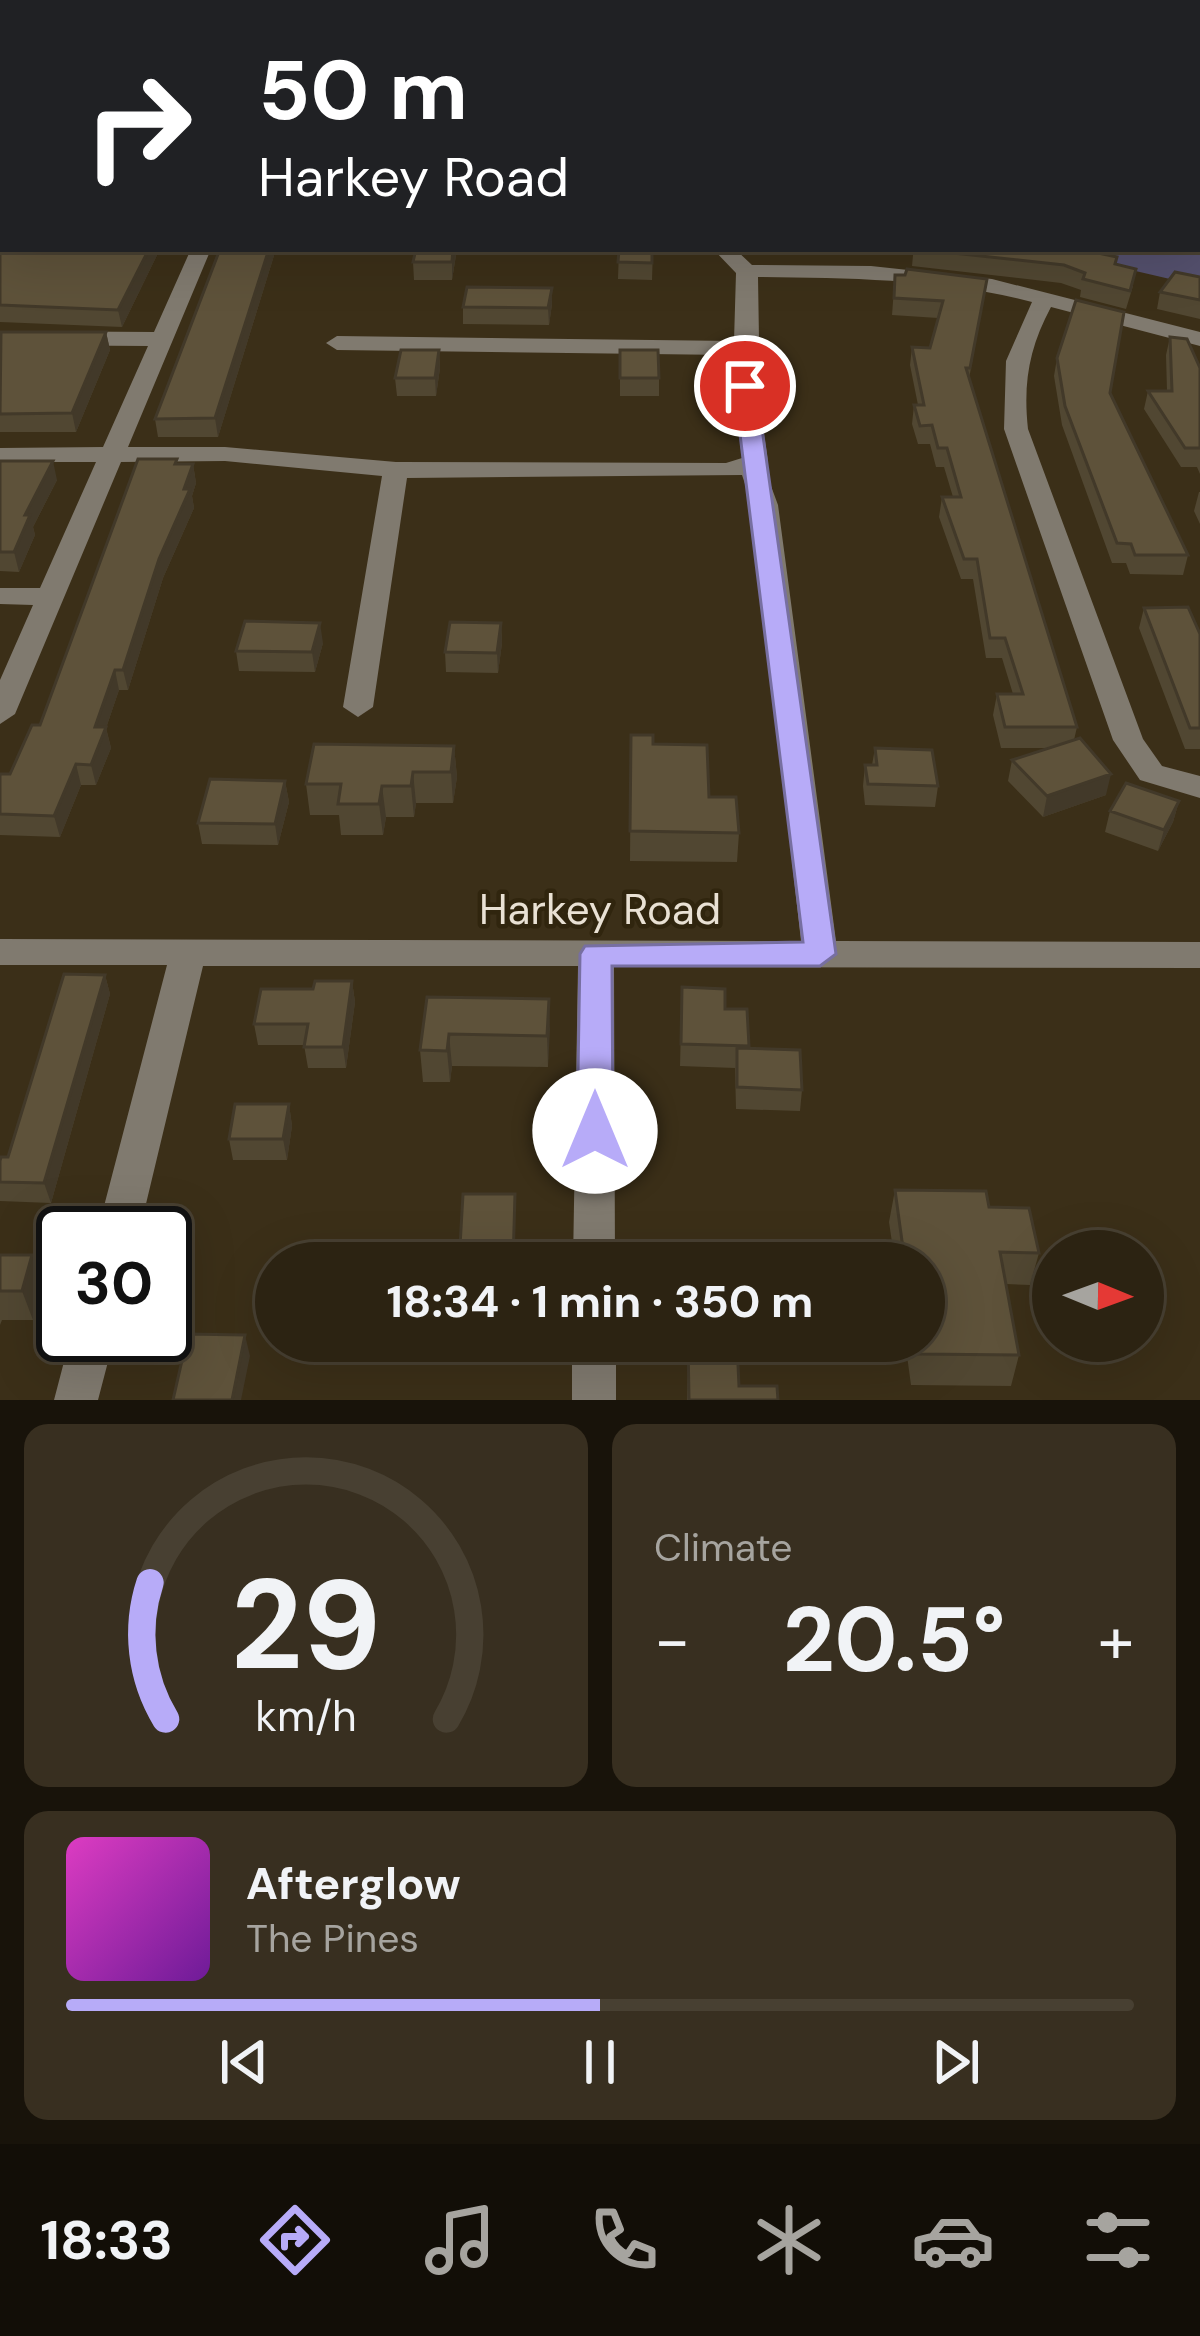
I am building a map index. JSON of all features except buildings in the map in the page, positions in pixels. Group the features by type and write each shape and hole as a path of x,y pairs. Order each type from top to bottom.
{"street":[{"path":"0,714 200,252"},
{"path":"726,252 747,271 871,272 992,285 1200,339"},
{"path":"338,343 740,348 748,340 747,271"},
{"path":"1045,299 1017,348 1010,384 1016,429 1128,740 1151,773 1200,787"},
{"path":"0,338 163,339"},
{"path":"740,348 751,464 765,505 820,954"},
{"path":"0,454 225,454 396,470 728,471 751,464"},
{"path":"358,707 396,470"},
{"path":"0,596 51,596"},
{"name":"Harkey Road","path":"0,952 1200,955"},
{"path":"125,1206 188,953"},
{"path":"594,1242 596,954"},
{"path":"76,1400 86,1362"},
{"path":"594,1362 594,1400"}],"shaded area":[{"path":"1054,252 1200,252 1200,286"}],"route":[{"path":"595,1131 596,954 820,954 765,505 751,464 755,462 745,386"}]}
